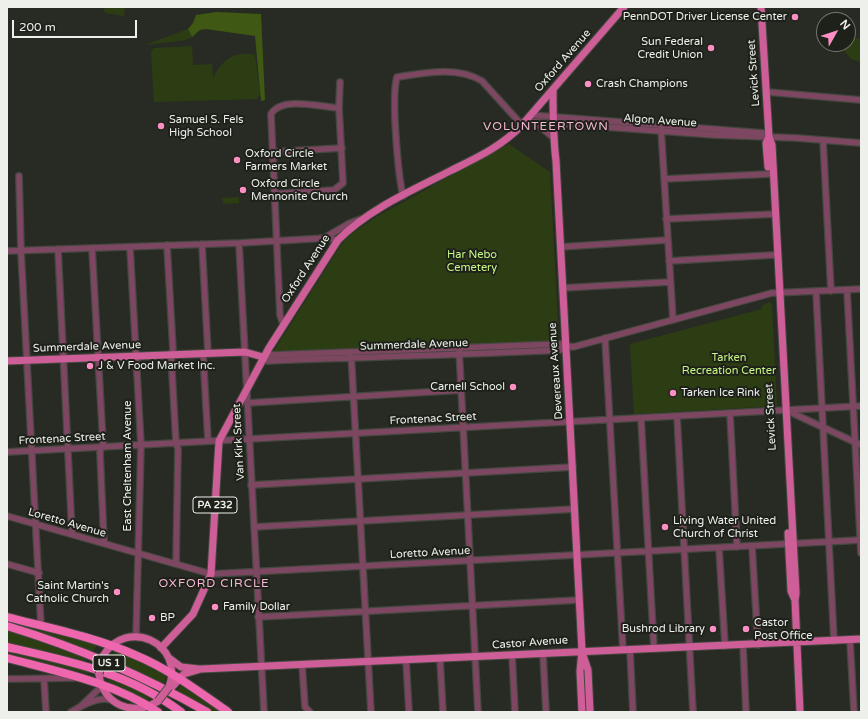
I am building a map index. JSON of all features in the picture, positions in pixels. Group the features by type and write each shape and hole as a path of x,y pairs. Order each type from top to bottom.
{"highway":[{"name":"US 1","path":"7,617 111,646 139,657 172,674 228,712"},
{"name":"US 1","path":"7,626 109,663 163,688 207,712"},
{"name":"US 1","path":"7,647 79,664 112,674 153,693 181,712"},
{"name":"US 1","path":"7,658 78,677 127,694 158,712"}],"main road":[{"name":"Oxford Avenue","path":"161,648 193,614 211,574 219,441 263,357 338,240 361,219 493,149 528,121 624,7"},
{"name":"Levick Street","path":"761,7 769,137 772,145 773,255 778,293"},
{"name":"Devereaux Avenue","path":"553,90 562,288 578,555 582,651 580,671 582,712"},
{"name":"Levick Street","path":"769,137 766,143 773,214 791,543 796,593 795,600 800,712"},
{"name":"Summerdale Avenue","path":"7,361 245,352 263,357"},
{"path":"168,689 172,674 168,657 154,642 136,637 124,638 111,646 103,656 99,674 101,685 111,700 124,707 137,710 149,706 158,701 179,679"},
{"name":"Castor Avenue","path":"168,657 181,667 201,669 475,658 582,651 758,645 861,639"},
{"name":"Devereaux Avenue","path":"582,651 588,670 590,712"},
{"name":"Castor Avenue","path":"179,679 188,673 201,669"}],"street":[{"path":"403,196 400,176 394,90 397,77 445,72 458,72 474,76 528,121 554,138"},
{"path":"274,194 334,190 343,183 339,108 340,82"},
{"path":"767,92 861,100"},
{"path":"283,324 280,315 270,118 273,111 283,104 339,108"},
{"name":"Algon Avenue","path":"528,121 554,121 763,133 769,137 861,143"},
{"path":"661,128 669,282 673,320"},
{"path":"823,140 831,291"},
{"path":"272,152 342,148"},
{"path":"664,179 769,174"},
{"path":"19,176 21,250 42,626"},
{"path":"666,219 773,214"},
{"path":"323,238 350,223 361,219"},
{"path":"7,251 239,243 323,238 338,240"},
{"path":"560,247 667,240"},
{"name":"Van Kirk Street","path":"239,243 264,712"},
{"path":"202,244 208,442"},
{"path":"167,245 171,354 176,443 178,450 176,563"},
{"name":"East Cheltenham Avenue","path":"130,247 141,445 136,637"},
{"path":"92,248 103,443 100,452 104,543"},
{"path":"58,249 72,534"},
{"path":"669,261 773,255"},
{"path":"562,288 669,282"},
{"name":"Summerdale Avenue","path":"263,357 267,361 560,344 566,347 573,347 778,293 861,289"},
{"path":"847,290 861,553"},
{"path":"816,291 834,641"},
{"path":"605,338 617,553 633,712"},
{"path":"459,351 478,712"},
{"path":"351,355 355,397 371,712"},
{"path":"247,403 462,390"},
{"name":"Frontenac Street","path":"7,452 861,406"},
{"path":"784,410 861,445"},
{"path":"730,413 737,547"},
{"path":"677,416 693,712"},
{"path":"641,418 654,649"},
{"path":"252,485 573,467"},
{"path":"254,527 575,510"},
{"name":"Loretto Avenue","path":"7,516 211,574 257,573 363,566 861,540"},
{"path":"752,546 758,645"},
{"path":"718,548 725,646"},
{"path":"7,564 39,573"},
{"path":"258,617 579,600"},
{"path":"850,640 854,712"},
{"path":"743,645 746,712"},
{"path":"542,654 546,712"},
{"path":"512,655 515,712"},
{"path":"440,659 443,712"},
{"path":"406,660 409,712"},
{"path":"302,664 304,707 310,712"},
{"path":"7,679 78,677"},
{"path":"44,679 46,712"},
{"path":"71,712 80,706 101,685"},
{"path":"80,706 101,698 111,700"}],"green space":[{"path":"105,7 125,7 124,16 106,13 104,11"},
{"path":"216,12 261,14 265,100 261,101 255,36 206,29 200,30 192,37 188,29 193,23 196,15"},
{"path":"188,29 192,37 186,40 145,45"},
{"path":"856,38 861,38 861,62 851,59 845,52 856,52"},
{"path":"192,46 193,65 212,64 213,79 220,67 229,58 241,54 255,55 260,93 257,99 154,102 151,51 154,48"},
{"name":"Har Nebo Cemetery","path":"509,144 550,172 559,342 273,352 341,245 350,235 376,217"},
{"path":"239,197 239,203 223,204 222,198"},
{"name":"Tarken Recreation Center","path":"769,302 772,304 777,406 634,414 630,344 762,309 762,306"},
{"path":"7,621 97,645 93,651"},
{"path":"7,630 32,637 87,657 85,661 7,642"},
{"path":"7,650 88,670 88,674 7,653"},
{"path":"115,651 146,664 166,675 164,684 108,659"},
{"path":"105,676 153,698 146,700 109,682"},
{"path":"181,685 220,712 215,712 177,691"}],"place":[{"name":"PennDOT Driver License Center","path":"795,17"},
{"name":"Sun Federal Credit Union","path":"711,48"},
{"name":"Crash Champions","path":"588,84"},
{"name":"Samuel S. Fels High School","path":"161,126"},
{"name":"Oxford Circle Farmers Market","path":"237,160"},
{"name":"Oxford Circle Mennonite Church","path":"243,190"},
{"name":"J & V Food Market Inc.","path":"90,366"},
{"name":"Carnell School","path":"513,387"},
{"name":"Tarken Ice Rink","path":"673,393"},
{"name":"Living Water United Church of Christ","path":"665,527"},
{"name":"Saint Martin's Catholic Church","path":"117,592"},
{"name":"Family Dollar","path":"215,607"},
{"name":"BP","path":"152,618"},
{"name":"Bushrod Library","path":"713,629"},
{"name":"Castor Post Office","path":"746,629"}],"district":[{"name":"VOLUNTEERTOWN","path":"546,127"},
{"name":"OXFORD CIRCLE","path":"214,584"}]}
